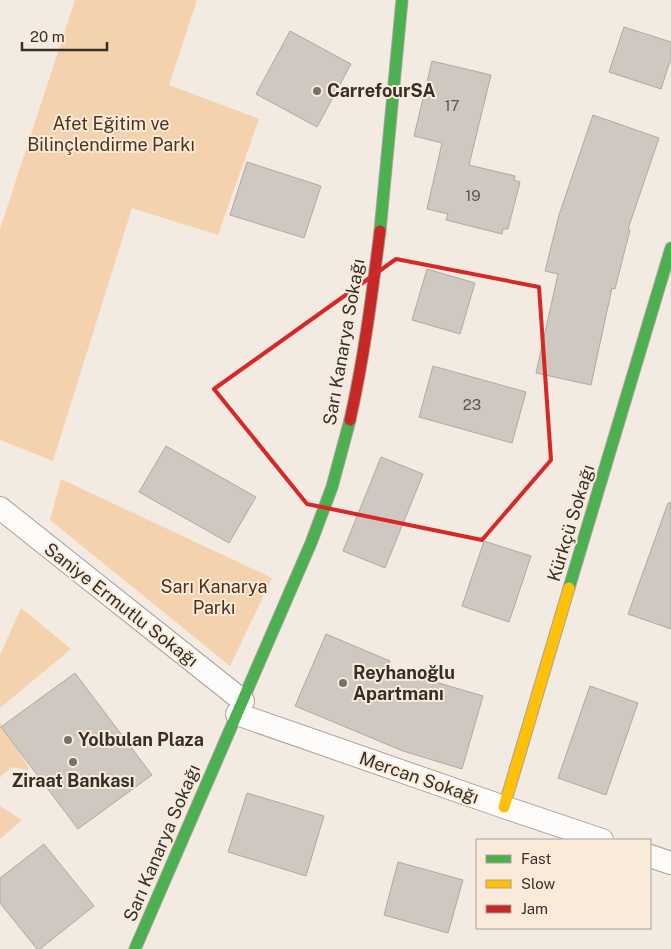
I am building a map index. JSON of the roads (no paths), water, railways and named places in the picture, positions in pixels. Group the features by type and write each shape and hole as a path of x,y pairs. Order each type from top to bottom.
{"street":[{"name":"Sarı Kanarya Sokağı","path":"135,949 311,543 334,480 359,378 380,236 402,0"},
{"name":"Kürkçü Sokağı","path":"504,807 671,248"},
{"name":"Saniye Ermutlu Sokağı","path":"0,508 240,708"},
{"name":"Mercan Sokağı","path":"240,708 504,807 599,839"},
{"path":"651,856 671,863"}],"place":[{"name":"CarrefourSA","path":"317,91"},
{"name":"Reyhanoğlu Apartmanı","path":"343,683"},
{"name":"Yolbulan Plaza","path":"68,740"},
{"name":"Ziraat Bankası","path":"73,762"}],"park label":[{"name":"Afet Eğitim ve Bilinçlendirme Parkı","path":"111,134"},
{"name":"Sarı Kanarya Parkı","path":"214,597"}]}
